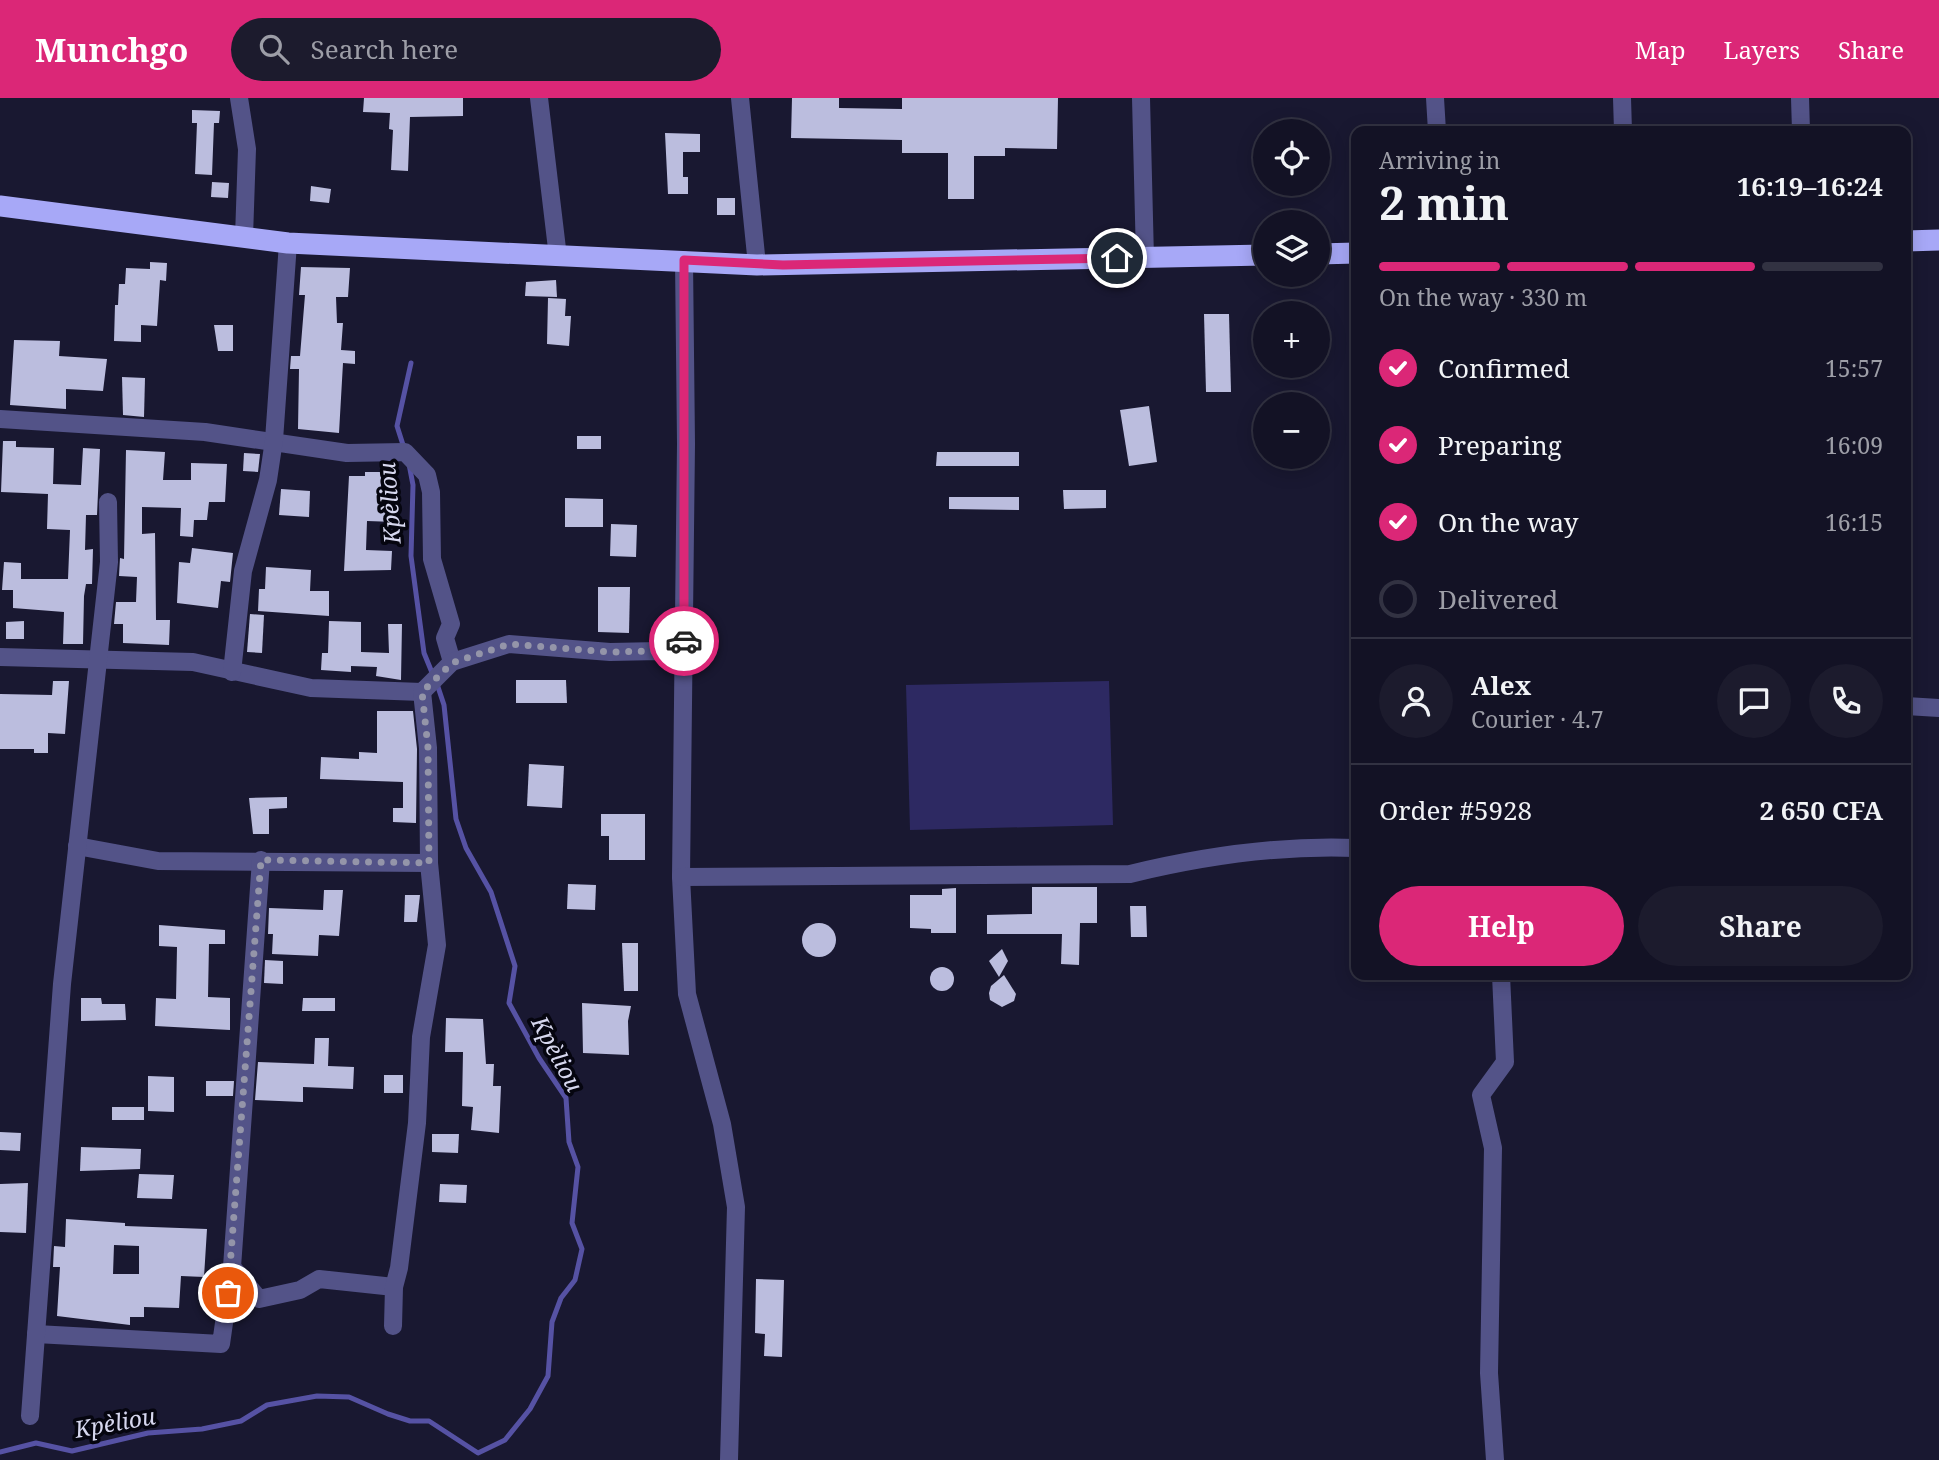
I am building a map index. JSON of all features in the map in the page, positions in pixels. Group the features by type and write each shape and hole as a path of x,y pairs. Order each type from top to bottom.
{"highway":[{"path":"0,206 288,243 757,265 1253,255"},
{"path":"1911,241 1939,240"},
{"path":"1330,254 1351,253"}],"street":[{"path":"239,98 247,149 244,237"},
{"path":"539,98 558,257"},
{"path":"740,98 757,265"},
{"path":"1141,98 1145,258"},
{"path":"1435,98 1437,126"},
{"path":"1622,98 1623,126"},
{"path":"1800,98 1801,126"},
{"path":"232,672 243,571 268,480 274,440 288,243"},
{"path":"684,260 681,877 687,994 722,1124 736,1207 729,1460"},
{"path":"0,419 205,432 274,440 347,453 405,452 426,475 431,492 432,559 452,624 445,638 448,667"},
{"path":"30,1416 62,984 109,562 108,502"},
{"path":"0,657 99,662 193,662 311,688 425,689 448,667 509,644 610,652 659,651 683,663"},
{"path":"393,1326 394,1287 399,1268 417,1123 421,1037 437,945 429,863 425,689"},
{"path":"1911,706 1939,708"},
{"path":"77,846 158,861 429,863"},
{"path":"681,877 1130,874 1179,862 1312,846 1351,848"},
{"path":"36,1334 220,1344 232,1267 261,860"},
{"path":"1495,1460 1489,1373 1493,1147 1481,1095 1505,1062 1501,980"},
{"path":"232,1267 259,1299 300,1290 319,1279 394,1287"}],"shaded area":[{"path":"1109,681 1113,825 910,830 906,685"}],"building":[{"path":"364,98 463,98 463,116 410,117 408,171 391,170 393,130 389,129 390,113 363,112"},
{"path":"792,98 839,98 839,108 902,109 902,98 1058,98 1057,149 1005,148 1005,156 974,156 974,199 948,199 948,153 902,153 902,140 791,138"},
{"path":"192,110 220,111 219,123 214,123 212,175 195,174 197,123 192,123"},
{"path":"665,133 700,134 700,152 683,152 683,177 688,177 688,194 668,194"},
{"path":"212,182 229,183 228,198 211,197"},
{"path":"311,186 331,189 329,203 310,201"},
{"path":"717,198 735,198 735,215 717,215"},
{"path":"150,262 167,263 166,281 160,280 157,326 141,325 141,342 114,341 115,305 118,305 119,284 125,284 126,268 150,269"},
{"path":"301,267 350,268 348,297 336,297 337,323 343,323 341,350 355,351 355,364 343,363 339,433 298,429 299,369 290,369 291,356 300,356 305,295 299,295"},
{"path":"556,280 557,297 525,296 526,282"},
{"path":"548,298 566,299 565,316 571,316 569,346 547,344"},
{"path":"1204,314 1229,314 1231,392 1206,392"},
{"path":"214,325 233,325 233,351 218,351"},
{"path":"14,340 60,341 59,356 107,359 103,391 66,389 66,409 10,405"},
{"path":"122,377 145,378 144,417 123,415"},
{"path":"1149,406 1157,462 1129,466 1120,410"},
{"path":"577,436 601,436 601,449 577,449"},
{"path":"3,441 16,441 16,447 54,448 53,484 81,485 83,448 100,449 97,515 86,515 85,550 93,549 92,584 86,584 84,596 83,644 63,644 64,612 13,608 13,590 2,590 4,562 21,563 21,579 68,579 70,530 47,529 48,494 1,492"},
{"path":"126,450 165,452 163,480 191,480 191,463 227,464 225,502 209,502 207,520 194,520 193,537 180,536 181,508 142,507 142,534 155,533 156,620 170,620 169,645 123,643 123,624 114,624 116,602 136,602 137,577 119,576 120,558 124,559"},
{"path":"937,452 1019,452 1019,466 936,466"},
{"path":"244,453 260,454 258,472 243,471"},
{"path":"365,472 381,472 381,489 396,490 395,522 367,521 366,550 392,551 391,570 344,571 349,476 365,476"},
{"path":"281,489 310,491 309,517 279,515"},
{"path":"1063,490 1106,490 1106,508 1064,509"},
{"path":"949,497 1019,497 1019,510 949,509"},
{"path":"565,498 603,499 603,527 565,527"},
{"path":"611,524 637,525 636,557 610,556"},
{"path":"192,548 233,553 230,582 221,581 218,608 177,603 179,562 190,563"},
{"path":"266,567 311,570 310,591 329,591 329,616 258,611 259,589 265,589"},
{"path":"598,587 630,587 629,633 598,632"},
{"path":"250,614 264,615 262,653 247,652"},
{"path":"24,621 24,639 6,639 6,622"},
{"path":"329,621 361,622 361,652 389,653 388,624 402,624 401,680 376,676 377,667 351,666 351,672 321,670 322,653 328,653"},
{"path":"516,680 566,680 567,703 516,703"},
{"path":"53,681 69,681 65,734 48,733 48,753 34,753 34,749 0,749 0,694 52,695"},
{"path":"377,711 413,711 417,749 416,823 393,822 393,808 403,808 403,782 320,779 321,757 359,759 359,752 377,753"},
{"path":"529,764 564,766 562,808 527,806"},
{"path":"287,797 287,808 269,809 269,834 253,834 249,798"},
{"path":"601,814 645,814 645,860 609,860 609,836 601,836"},
{"path":"568,884 596,885 595,910 567,909"},
{"path":"1032,887 1097,887 1097,923 1080,923 1079,965 1061,964 1062,934 987,934 987,915 1032,914"},
{"path":"956,888 956,933 931,933 931,929 910,928 910,895 942,895 942,889"},
{"path":"324,890 343,890 339,936 319,935 318,956 272,954 273,934 268,934 269,908 323,910"},
{"path":"405,895 420,895 417,922 404,922"},
{"path":"1130,906 1146,906 1147,937 1131,937"},
{"path":"819,923 831,928 836,940 831,952 819,957 807,952 802,940 807,928"},
{"path":"159,925 225,930 225,944 209,944 208,997 230,998 230,1030 155,1026 156,998 176,999 177,947 159,946"},
{"path":"622,943 638,943 638,991 624,991"},
{"path":"1002,949 1008,961 999,977 989,961"},
{"path":"265,960 283,961 283,984 264,983"},
{"path":"942,967 950,971 954,979 950,987 942,991 934,987 930,979 934,971"},
{"path":"1004,975 1016,994 1014,1001 1002,1007 990,1000 989,993 991,986"},
{"path":"81,998 101,998 102,1004 125,1004 126,1020 81,1021"},
{"path":"303,998 335,998 335,1011 302,1011"},
{"path":"582,1003 631,1006 628,1021 629,1055 583,1053"},
{"path":"446,1018 483,1019 486,1064 494,1064 493,1086 501,1086 499,1133 471,1130 473,1107 462,1106 463,1052 445,1052"},
{"path":"315,1038 329,1038 328,1066 354,1067 353,1089 303,1087 303,1102 255,1100 258,1062 314,1064"},
{"path":"384,1075 403,1075 403,1093 384,1093"},
{"path":"148,1076 174,1077 174,1112 148,1111"},
{"path":"206,1081 234,1081 233,1096 206,1096"},
{"path":"112,1107 144,1107 144,1120 112,1120"},
{"path":"0,1132 21,1133 20,1151 0,1150"},
{"path":"432,1134 459,1134 458,1153 432,1152"},
{"path":"81,1147 141,1149 140,1169 80,1171"},
{"path":"139,1174 174,1175 172,1199 137,1198"},
{"path":"28,1183 26,1233 0,1232 0,1184"},
{"path":"440,1184 467,1185 466,1203 439,1202"},
{"path":"66,1219 125,1223 125,1226 207,1229 204,1277 181,1276 179,1308 144,1307 144,1317 130,1317 130,1325 57,1316 60,1267 53,1267 54,1246 65,1247","holes":["114,1245 139,1246 139,1274 113,1274"]},
{"path":"756,1279 784,1280 782,1357 764,1356 765,1334 755,1333"}],"waterway":[{"name":"Kpèliou","path":"404,448 397,426 411,363"},
{"name":"Kpèliou","path":"409,464 413,485 411,556 424,653 433,675"},
{"name":"Kpèliou","path":"0,1452 36,1443 72,1451 148,1433 202,1429 241,1421 267,1405 317,1396 349,1397 410,1421 429,1421 478,1453 505,1440 530,1409 548,1376 552,1322 561,1298 575,1280 582,1249 572,1223 578,1167 569,1142 566,1098 539,1058 509,1003 515,966 491,892 466,848 456,819 444,705 437,684"}],"way so far":[{"path":"228,1293 261,860 429,863 428,748 422,692 452,663 509,644 610,652 659,651 683,663 684,641"}],"route":[{"path":"684,641 684,260 783,265 1117,258"}]}
